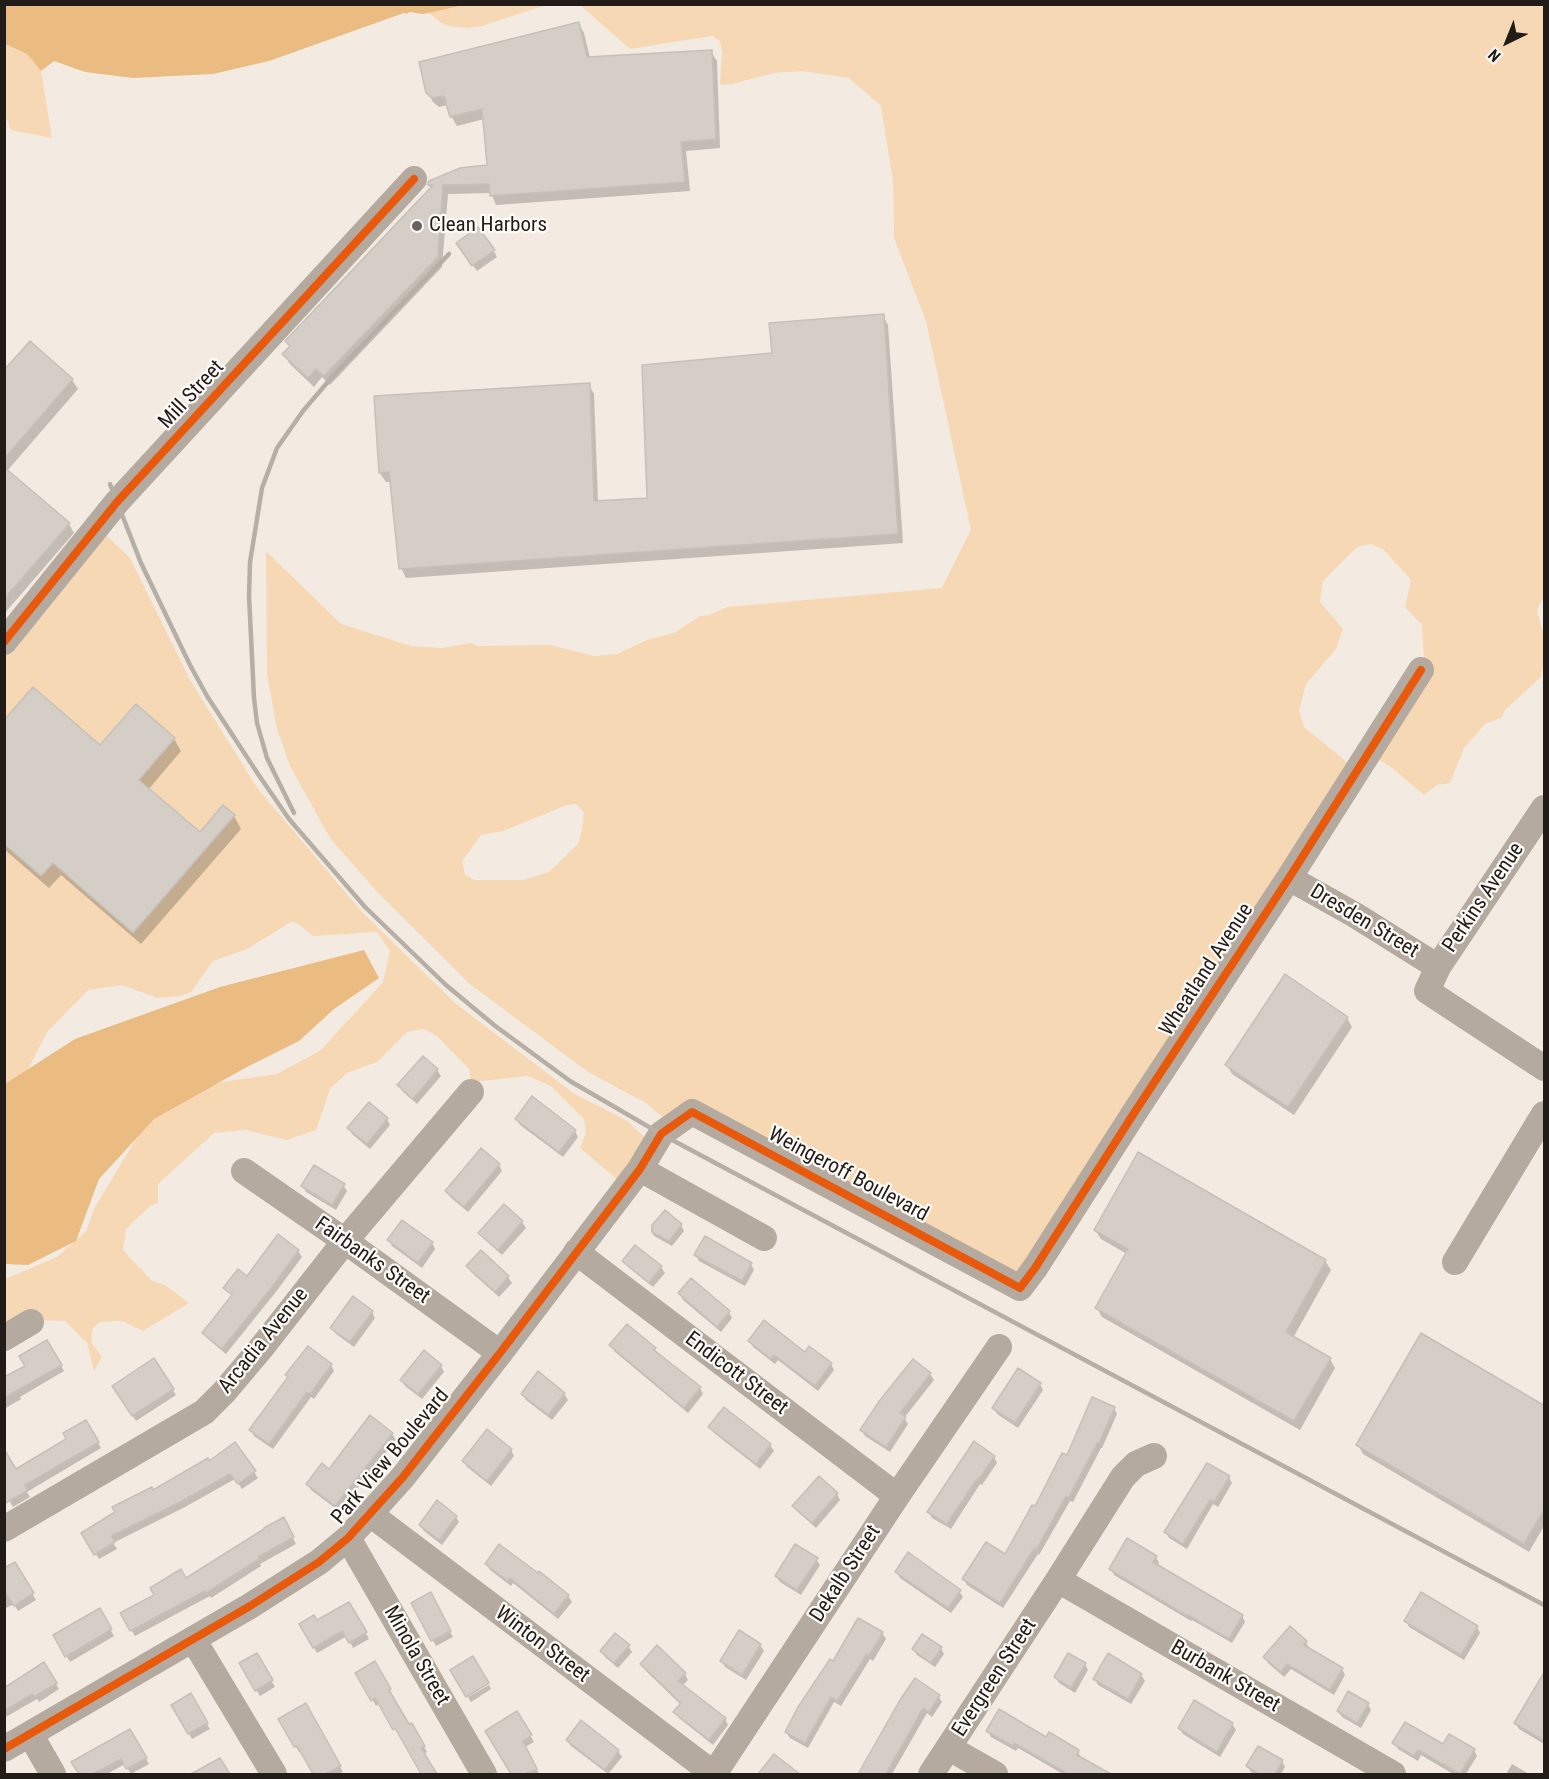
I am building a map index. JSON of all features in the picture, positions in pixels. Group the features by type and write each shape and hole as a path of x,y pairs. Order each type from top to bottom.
{"street":[{"name":"Mill Street","path":"4,642 117,502 414,179"},
{"name":"Wheatland Avenue","path":"1020,1288 1290,878 1421,670"},
{"name":"Perkins Avenue","path":"1545,808 1438,967 1427,991 1545,1068"},
{"name":"Dresden Street","path":"1290,878 1438,967"},
{"name":"Arcadia Avenue","path":"4,1529 204,1412 262,1347 345,1241 471,1092"},
{"name":"Weingeroff Boulevard","path":"662,1134 692,1112 1020,1288"},
{"path":"1455,1262 1545,1114"},
{"name":"Park View Boulevard","path":"4,1749 250,1606 319,1562 348,1538 403,1477 500,1353 640,1169 662,1134"},
{"path":"640,1169 764,1238"},
{"name":"Fairbanks Street","path":"244,1172 345,1241 500,1353"},
{"name":"Endicott Street","path":"576,1252 897,1496"},
{"path":"4,1338 31,1322"},
{"name":"Dekalb Street","path":"714,1774 897,1496 999,1347"},
{"name":"Evergreen Street","path":"931,1774 1123,1477 1136,1464 1154,1456"},
{"name":"Winton Street","path":"370,1515 714,1774"},
{"name":"Minola Street","path":"348,1538 484,1774"},
{"name":"Burbank Street","path":"1058,1580 1393,1774"},
{"path":"193,1639 274,1774"},
{"path":"30,1734 53,1774"},
{"path":"949,1748 995,1774"}],"shaded area":[{"path":"5,4 464,5 422,14 404,13 269,61 213,74 133,78 85,72 54,61 41,71 27,54 5,44"},
{"path":"464,5 546,5 482,26 467,28 448,26 429,13"},
{"path":"580,5 1544,5 1544,599 1537,611 1544,632 1544,660 1541,677 1506,709 1501,718 1485,724 1464,748 1450,783 1437,785 1424,795 1391,767 1368,753 1424,659 1422,625 1405,607 1411,580 1383,549 1371,544 1357,547 1323,581 1320,602 1343,629 1336,649 1306,684 1299,710 1304,727 1353,767 1021,1278 706,1111 675,1128 646,1103 588,1072 471,985 378,893 330,838 290,766 277,729 267,674 266,551 341,624 411,646 442,648 471,643 477,646 550,645 594,656 617,654 647,640 674,633 700,616 709,615 727,607 942,588 971,530 926,321 894,238 893,181 881,106 849,78 802,71 774,73 720,85 722,52 720,41 712,36 630,49","holes":["576,804 584,812 578,844 549,872 523,880 475,880 465,875 462,861 481,835 503,831 567,805"]},
{"path":"5,44 27,54 41,71 52,138 11,130 5,115"},
{"path":"101,530 130,558 190,680 258,789 362,912 455,1003 573,1093 626,1120 657,1148 625,1186 580,1148 586,1132 584,1119 551,1086 528,1076 471,1082 469,1069 437,1036 423,1029 407,1032 377,1062 347,1073 330,1089 316,1130 287,1140 246,1130 214,1133 158,1184 158,1203 150,1206 126,1229 123,1250 152,1281 165,1285 189,1303 143,1331 122,1321 100,1322 93,1328 91,1342 102,1357 94,1371 87,1343 65,1321 38,1320 5,1335 5,1279 57,1257 86,1231 95,1207 142,1129 171,1102 222,1082 277,1074 321,1050 383,982 390,951 377,932 313,936 297,923 291,922 247,949 213,961 191,992 180,996 157,998 122,985 88,990 47,1032 21,1083 5,1099 5,844 41,876 53,863 133,932 200,832 139,780 175,738 136,704 100,745 33,687 5,720 5,644"},
{"path":"364,950 379,978 334,1009 299,1041 245,1068 154,1119 99,1179 76,1241 28,1265 5,1264 5,1084 75,1039 220,987"}],"building":[{"name":"Clean Harbors","path":"579,22 587,57 712,50 716,139 681,142 685,182 490,196 489,184 443,185 438,257 324,376 316,369 308,378 282,354 290,346 285,341 433,185 427,185 429,181 460,168 487,165 482,109 450,117 444,96 432,98 426,93 419,62"},
{"path":"478,227 495,250 472,266 456,243"},
{"path":"884,314 898,534 399,569 389,472 379,473 374,396 590,383 594,501 647,498 642,365 772,353 769,323"},
{"path":"30,341 73,379 4,459 4,370"},
{"path":"4,467 70,523 4,599"},
{"path":"33,687 100,745 136,704 175,738 139,780 200,832 223,805 235,815 133,933 53,863 41,876 4,844 4,720"},
{"path":"1285,974 1348,1017 1288,1107 1225,1065"},
{"path":"423,1056 438,1069 413,1099 397,1085"},
{"path":"532,1096 576,1130 559,1152 515,1119"},
{"path":"369,1102 388,1118 367,1144 347,1128"},
{"path":"481,1148 500,1164 464,1207 445,1191"},
{"path":"1138,1152 1326,1260 1286,1332 1331,1358 1294,1421 1095,1308 1128,1249 1094,1230"},
{"path":"314,1165 345,1184 332,1205 301,1186"},
{"path":"504,1204 523,1221 498,1250 478,1233"},
{"path":"665,1210 682,1224 669,1241 652,1232 652,1225"},
{"path":"402,1220 433,1242 418,1263 387,1240"},
{"path":"278,1234 299,1250 222,1349 202,1333 232,1295 223,1288 238,1269 247,1276"},
{"path":"705,1236 752,1263 742,1281 694,1255"},
{"path":"635,1245 662,1266 649,1283 622,1261"},
{"path":"481,1250 509,1276 495,1292 466,1266"},
{"path":"691,1278 730,1311 717,1327 678,1293"},
{"path":"353,1296 373,1311 350,1342 330,1328"},
{"path":"764,1320 805,1352 809,1346 832,1363 815,1386 774,1355 771,1359 748,1341"},
{"path":"627,1324 656,1348 654,1350 701,1387 684,1408 609,1345"},
{"path":"1421,1333 1545,1406 1545,1508 1524,1544 1356,1445"},
{"path":"47,1340 62,1365 4,1398 4,1377 25,1366 19,1356"},
{"path":"308,1346 332,1364 310,1394 307,1392 269,1444 249,1430 288,1377 285,1375"},
{"path":"424,1350 442,1365 418,1394 400,1380"},
{"path":"154,1358 174,1389 132,1416 112,1386"},
{"path":"913,1359 931,1373 900,1413 906,1417 886,1447 860,1430 880,1400"},
{"path":"1018,1368 1041,1383 1015,1423 992,1408"},
{"path":"538,1371 565,1393 548,1415 521,1394"},
{"path":"1092,1397 1115,1407 1099,1443 1069,1497 1066,1496 1036,1550 1034,1549 1000,1603 962,1579 986,1542 1005,1554 1032,1505 1035,1506 1062,1453 1067,1455"},
{"path":"724,1407 771,1444 756,1464 708,1427"},
{"path":"370,1415 393,1433 335,1506 306,1484 322,1463 329,1469"},
{"path":"86,1420 99,1442 25,1485 28,1490 4,1504 4,1449 16,1469 66,1439 63,1433"},
{"path":"487,1429 512,1449 487,1481 462,1461"},
{"path":"974,1441 995,1456 947,1524 927,1512"},
{"path":"235,1442 256,1471 238,1484 230,1474 111,1536 115,1542 94,1555 81,1533 115,1512 112,1507 152,1487 153,1490 208,1458 209,1461"},
{"path":"1207,1463 1230,1476 1214,1502 1210,1500 1183,1544 1164,1532"},
{"path":"819,1476 838,1493 812,1523 792,1506"},
{"path":"437,1500 457,1516 439,1540 419,1525"},
{"path":"284,1517 294,1537 258,1557 259,1559 206,1593 205,1591 130,1631 120,1613 154,1595 150,1588 181,1569 186,1578"},
{"path":"1127,1538 1157,1556 1153,1562 1243,1615 1229,1639 1109,1569"},
{"path":"499,1544 569,1595 554,1614 510,1578 508,1581 485,1564"},
{"path":"795,1544 818,1558 797,1590 775,1576"},
{"path":"908,1552 961,1590 948,1608 895,1572"},
{"path":"15,1562 34,1593 14,1606 4,1591 4,1568"},
{"path":"431,1592 451,1631 431,1641 411,1603"},
{"path":"1421,1592 1478,1626 1461,1655 1404,1621"},
{"path":"349,1602 367,1632 349,1643 342,1631 313,1648 299,1624 314,1615 317,1620"},
{"path":"100,1608 112,1629 65,1657 53,1635"},
{"path":"858,1618 883,1632 837,1701 831,1697 805,1743 785,1732 798,1707 830,1659 833,1661"},
{"path":"1290,1626 1307,1641 1304,1645 1343,1668 1330,1690 1287,1664 1281,1672 1263,1657"},
{"path":"739,1630 761,1644 742,1675 720,1661"},
{"path":"615,1633 630,1645 614,1663 600,1651"},
{"path":"922,1634 942,1647 931,1663 912,1649"},
{"path":"657,1645 686,1673 678,1681 726,1718 709,1740 673,1712 681,1703 640,1664"},
{"path":"257,1653 273,1680 255,1691 239,1663"},
{"path":"1068,1653 1086,1663 1071,1688 1054,1677"},
{"path":"1108,1653 1142,1674 1128,1699 1093,1679"},
{"path":"473,1656 489,1683 466,1697 450,1670"},
{"path":"375,1661 409,1724 412,1723 425,1746 421,1748 437,1774 421,1774 395,1728 393,1730 375,1698 371,1701 355,1673"},
{"path":"44,1662 57,1683 34,1697 32,1694 4,1711 4,1688"},
{"path":"1545,1671 1545,1741 1514,1723"},
{"path":"915,1678 940,1695 929,1712 923,1708 886,1774 858,1774 900,1700"},
{"path":"1348,1691 1369,1703 1357,1723 1337,1711"},
{"path":"191,1693 208,1723 188,1734 171,1705"},
{"path":"1194,1700 1233,1723 1217,1752 1178,1728"},
{"path":"306,1703 341,1766 325,1774 313,1774 278,1719"},
{"path":"999,1709 1046,1737 1049,1732 1079,1750 1077,1755 1111,1774 1068,1774 1014,1743 1013,1746 986,1731"},
{"path":"517,1711 532,1735 523,1741 537,1769 525,1774 511,1774 485,1731"},
{"path":"581,1720 619,1750 605,1770 566,1740"},
{"path":"1405,1722 1443,1744 1449,1734 1475,1749 1460,1774 1418,1750 1414,1756 1392,1743"},
{"path":"130,1729 147,1758 126,1769 121,1759 93,1774 79,1774 71,1762"},
{"path":"1258,1746 1283,1760 1275,1774 1260,1774 1246,1766"},
{"path":"774,1754 800,1774 758,1774"},
{"path":"220,1758 230,1774 191,1774"}],"railway":[{"path":"294,813 267,758 257,723 254,698 249,596 250,562 262,488 277,448 303,411 332,377 449,254"},
{"path":"110,484 141,563 190,665 207,696 289,819 365,907 446,985 494,1025 570,1081 661,1134 1544,1605"}],"cycle path":[{"path":"4,642 117,502 414,179"},
{"path":"4,1749 250,1606 319,1562 348,1538 403,1477 500,1353 640,1169 661,1134 692,1112 1020,1288 1289,878 1421,670"}],"place":[{"name":"Clean Harbors","path":"417,226"}]}
